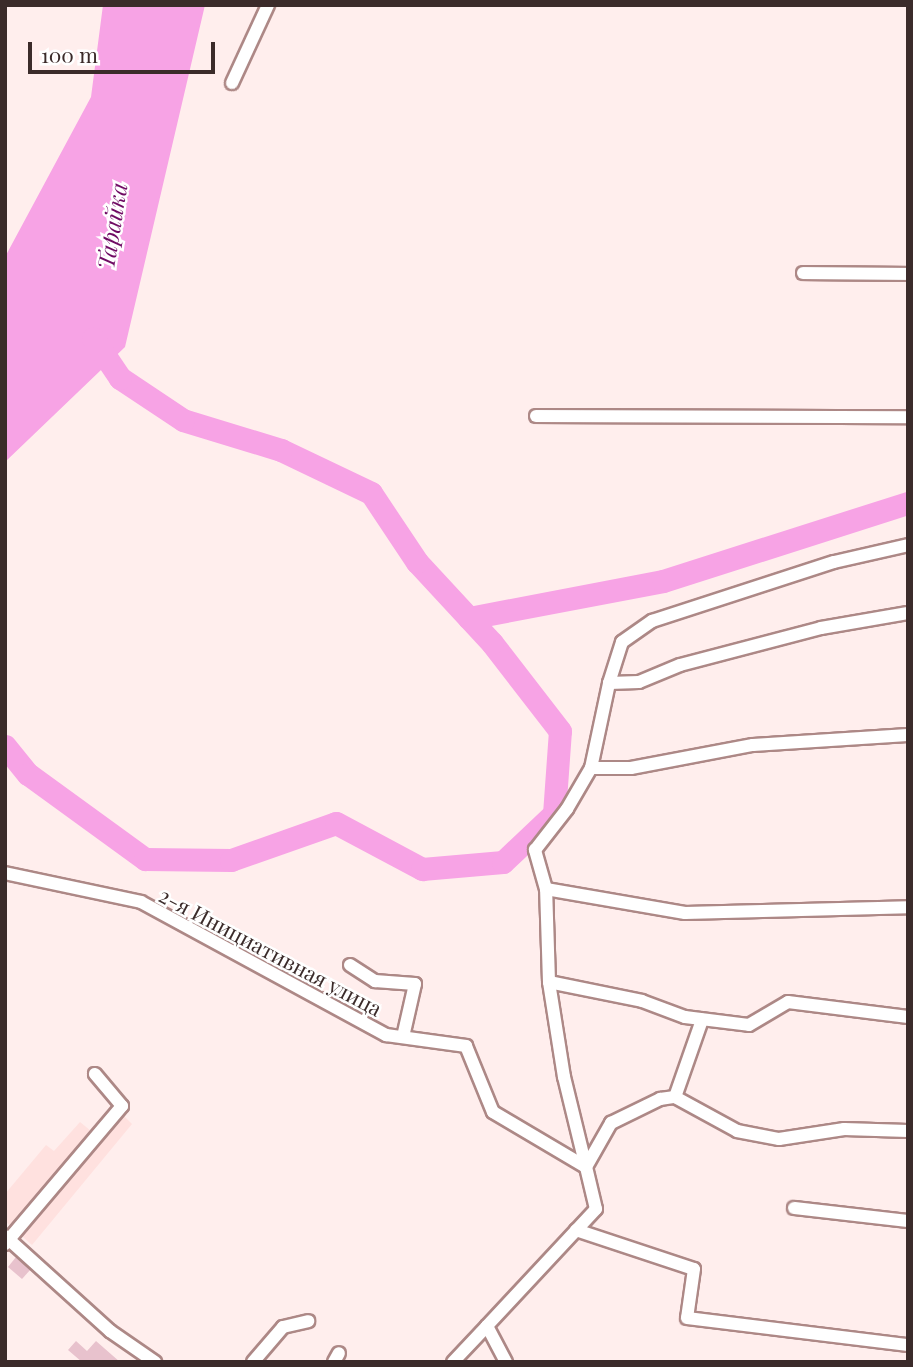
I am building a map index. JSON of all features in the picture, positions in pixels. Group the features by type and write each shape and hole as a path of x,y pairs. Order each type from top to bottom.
{"street":[{"path":"232,83 268,5"},
{"path":"803,273 908,274"},
{"path":"536,416 908,417"},
{"path":"453,1362 596,1209 564,1077 549,982 546,889 535,850 568,809 591,768 608,683 622,642 652,621 834,562 908,545"},
{"path":"608,683 639,682 680,665 821,628 908,613"},
{"path":"591,768 631,768 753,745 908,734"},
{"name":"2-я Инициативная улица","path":"5,873 141,902 386,1035 466,1046 493,1112 586,1167"},
{"path":"546,889 685,913 908,908"},
{"path":"350,965 375,981 415,984 403,1037"},
{"path":"549,982 642,1001 702,1020 749,1025 788,1002 908,1017"},
{"path":"675,1097 702,1020"},
{"path":"95,1073 122,1106 7,1239 110,1331 155,1362"},
{"path":"586,1167 611,1124 660,1099 675,1097 737,1131 779,1139 844,1129 908,1131"},
{"path":"794,1208 908,1221"},
{"path":"576,1230 694,1269 687,1318 908,1345"},
{"path":"253,1362 283,1327 308,1321"},
{"path":"487,1326 506,1362"}],"shaded area":[{"path":"123,1115 132,1124 32,1245 5,1221 5,1194 46,1145 54,1151 80,1122 102,1140"}],"water":[{"name":"Тарайка","path":"103,5 205,5 125,347 5,462 5,257 91,97"}],"building":[{"path":"16,1257 31,1269 22,1279 8,1267"},
{"path":"76,1341 87,1351 96,1341 120,1362 82,1362 68,1350"}],"waterway":[{"path":"5,746 28,774 145,859 231,860 336,823 422,869 503,862 554,814 560,731 492,643 417,562 371,493 281,450 183,420 120,378 93,338"},
{"path":"469,618 663,581 908,503"}]}
